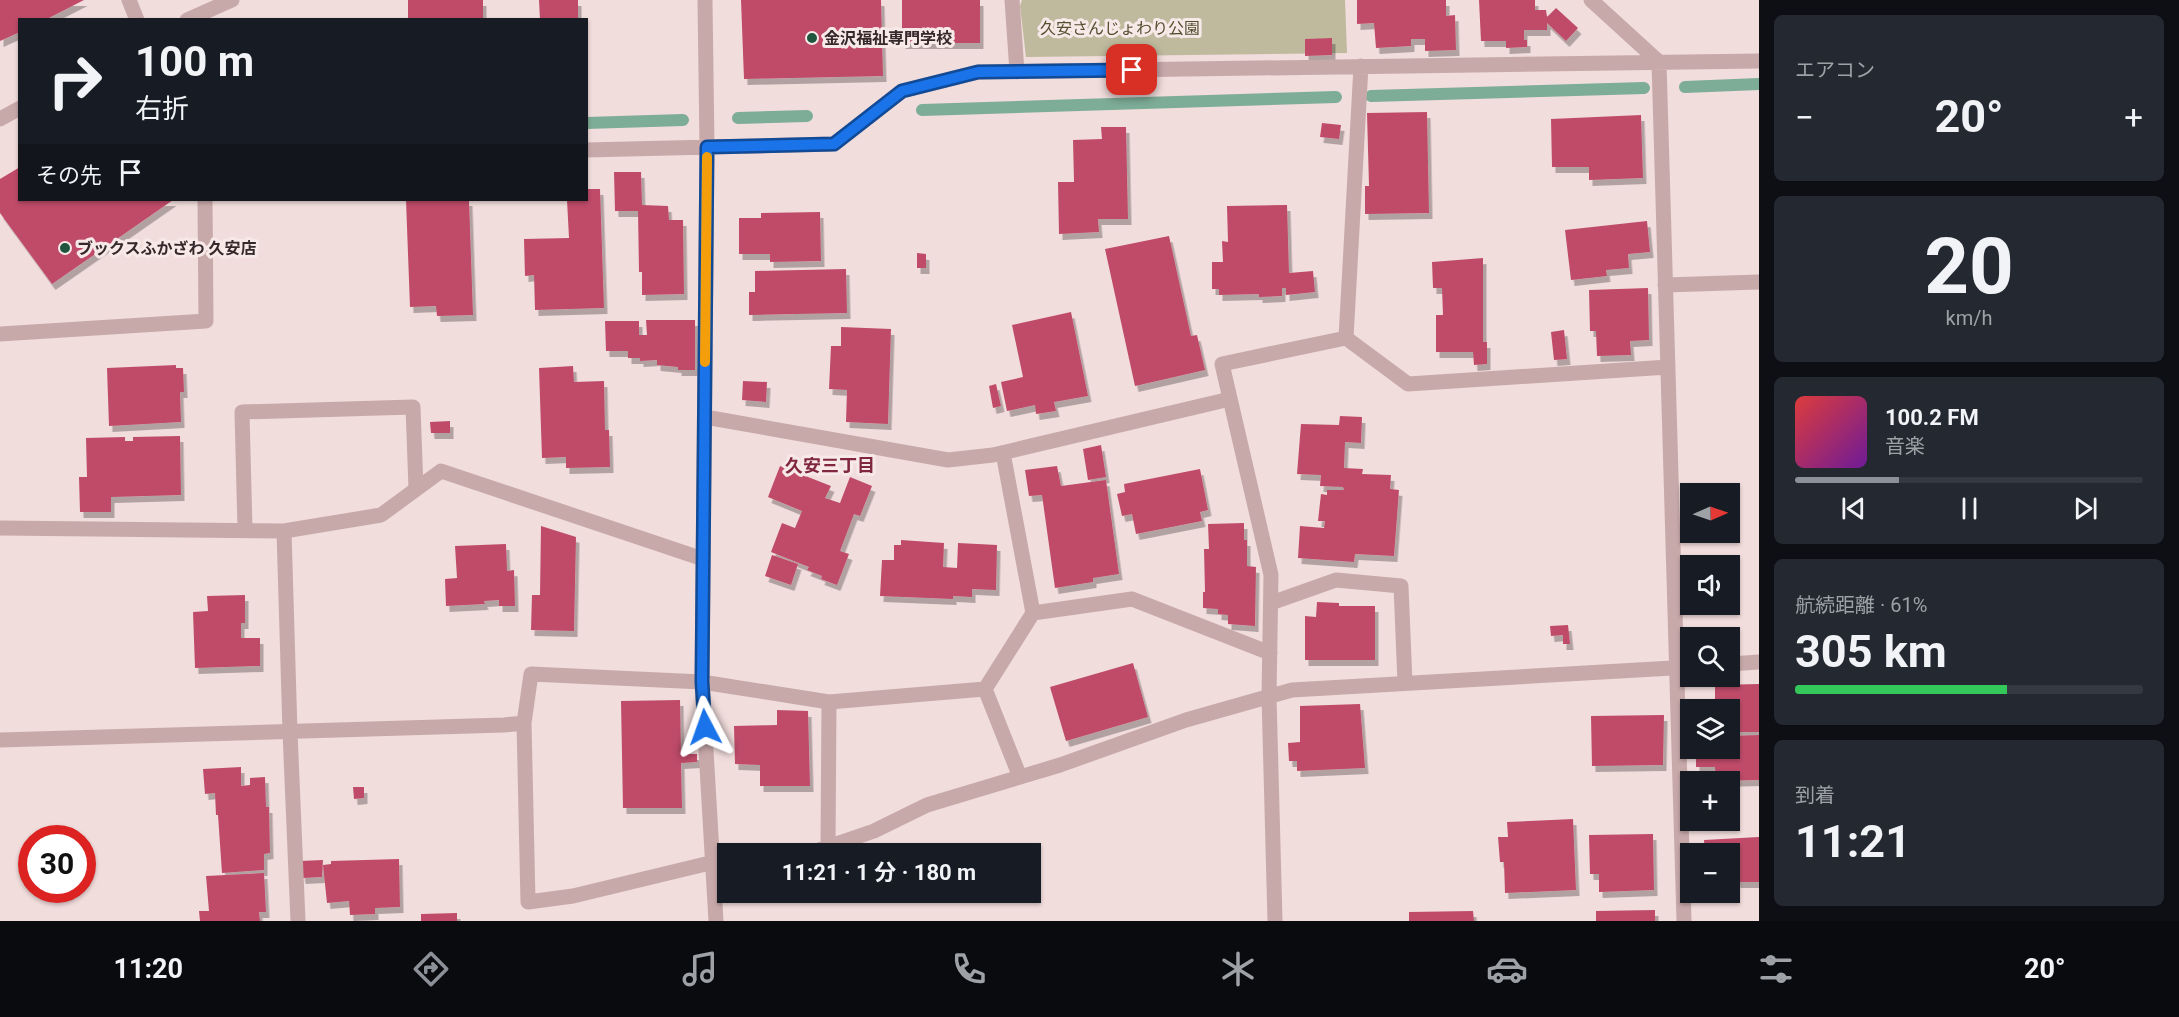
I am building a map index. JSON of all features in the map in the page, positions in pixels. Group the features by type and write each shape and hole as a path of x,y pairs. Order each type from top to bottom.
{"street":[{"path":"129,0 136,18"},
{"path":"192,18 232,0"},
{"path":"705,0 707,147 702,682 719,843"},
{"path":"1012,0 1017,72"},
{"path":"1591,0 1659,62 1668,367 1682,627"},
{"path":"588,150 834,144 902,91 978,72 1759,61"},
{"path":"1346,338 1361,66"},
{"path":"0,119 18,109"},
{"path":"0,334 206,321 205,201"},
{"path":"1665,285 1759,282"},
{"path":"1275,921 1269,696 1271,575 1222,364 1346,338 1408,384 1668,367"},
{"path":"705,417 948,460 1003,453 1230,399"},
{"path":"245,530 242,412 413,407 416,489"},
{"path":"985,689 1033,613 1003,453"},
{"path":"0,528 284,531 381,515 441,471 703,559"},
{"path":"284,531 298,921"},
{"path":"1271,603 1336,580 1401,586 1405,683"},
{"path":"1033,613 1132,599 1270,653"},
{"path":"1740,663 1759,662"},
{"path":"840,843 874,831 927,805 1060,765 1186,720 1292,690 1680,668"},
{"path":"717,863 573,896 528,903 524,723 531,674 702,682 829,702 985,689"},
{"path":"1684,687 1684,921"},
{"path":"985,689 1020,777"},
{"path":"828,843 829,702"},
{"path":"0,740 524,723"},
{"path":"716,921 718,903"}],"green space":[{"name":"久安さんじょわり公園","path":"1022,0 1345,0 1347,53 1026,57 1020,6"}],"building":[{"path":"0,0 84,0 49,18 18,18 18,33 0,41"},
{"path":"408,0 483,0 483,18 408,18"},
{"path":"539,0 578,0 578,18 540,18"},
{"name":"金沢福祉専門学校","path":"741,0 881,0 883,76 744,79"},
{"name":"金沢福祉専門学校","path":"902,0 980,0 980,43 902,43"},
{"path":"1357,0 1446,0 1446,16 1455,15 1456,50 1425,51 1425,39 1411,39 1411,46 1376,48 1374,23 1357,24"},
{"path":"1479,0 1535,0 1535,10 1546,10 1547,17 1556,8 1578,28 1566,41 1547,23 1547,30 1524,30 1527,47 1506,48 1506,41 1481,41"},
{"path":"1332,38 1332,55 1305,56 1305,39"},
{"path":"1427,112 1429,213 1365,214 1365,186 1369,186 1367,113"},
{"path":"1641,115 1643,178 1589,180 1589,167 1552,167 1551,119"},
{"path":"1322,123 1341,125 1339,139 1320,137"},
{"path":"1101,127 1126,127 1128,219 1098,219 1099,232 1059,234 1058,182 1074,182 1073,140 1102,139"},
{"name":"ブックスふかざわ 久安店","path":"18,168 18,201 172,201 52,284 0,213 0,179"},
{"path":"614,172 641,172 642,205 668,206 669,220 683,220 684,294 642,295 642,272 639,272 638,211 615,211"},
{"path":"588,189 600,189 604,308 535,310 534,275 525,276 524,239 569,238 567,201 588,201"},
{"path":"406,201 469,201 473,315 437,316 436,306 410,307"},
{"path":"1287,205 1289,273 1313,271 1315,292 1286,295 1286,288 1282,288 1282,296 1219,295 1219,289 1212,289 1212,262 1223,262 1222,241 1228,242 1227,206"},
{"path":"820,212 821,261 770,262 770,254 739,254 739,218 761,218 761,213"},
{"path":"1647,221 1650,252 1628,254 1629,268 1606,270 1607,276 1571,280 1565,230"},
{"path":"1169,236 1191,336 1197,335 1205,370 1135,386 1105,249"},
{"path":"917,253 926,254 926,268 917,268"},
{"path":"1483,258 1483,342 1487,342 1487,364 1474,365 1473,352 1436,352 1436,315 1443,315 1442,288 1433,288 1432,262"},
{"path":"846,269 847,313 749,315 749,292 755,292 755,271"},
{"path":"1648,288 1649,340 1630,341 1631,355 1597,356 1596,331 1590,331 1589,290"},
{"path":"1071,312 1088,396 1054,402 1056,411 1036,414 1035,405 1007,411 1001,382 1023,377 1012,325"},
{"path":"646,320 695,320 695,370 678,370 678,367 657,365 657,360 640,361 640,358 628,358 628,351 606,351 605,321 639,321 639,335 647,335"},
{"path":"841,327 891,329 888,424 846,422 847,390 829,389 831,346 841,346"},
{"path":"1564,330 1567,359 1554,360 1551,332"},
{"path":"176,365 176,368 183,368 184,392 180,392 181,422 109,426 107,368"},
{"path":"573,366 574,382 604,381 605,430 609,430 610,467 566,468 566,457 542,458 539,368"},
{"path":"743,381 767,382 766,402 742,400"},
{"path":"996,384 1001,406 993,408 989,386"},
{"path":"1340,416 1362,417 1361,443 1345,442 1344,468 1363,469 1362,474 1391,475 1390,489 1399,490 1394,556 1355,554 1354,562 1298,558 1300,526 1324,528 1325,521 1318,521 1321,494 1327,495 1327,490 1344,490 1343,487 1320,486 1321,475 1297,474 1301,424 1339,425"},
{"path":"450,421 450,433 431,433 430,422"},
{"path":"180,436 181,495 111,497 111,512 80,512 79,477 87,477 86,438 125,437 125,441 133,441 133,437"},
{"path":"1101,445 1106,477 1088,480 1083,449"},
{"path":"780,466 831,486 825,498 840,503 850,477 872,486 860,516 854,514 840,551 849,554 837,585 807,570 809,567 771,552 782,523 795,528 802,511 768,497"},
{"path":"1057,466 1061,486 1106,480 1119,574 1093,578 1093,582 1055,588 1042,495 1029,496 1025,470"},
{"path":"1200,469 1208,510 1200,512 1202,521 1136,534 1132,514 1122,516 1117,494 1125,492 1124,484"},
{"path":"1244,523 1244,540 1247,540 1247,566 1256,567 1255,626 1228,624 1228,615 1218,614 1218,609 1203,608 1204,549 1209,549 1208,524"},
{"path":"541,526 576,537 574,631 531,630 532,595 540,595"},
{"path":"901,540 944,543 943,567 957,568 958,543 997,545 996,590 972,589 972,597 953,596 953,599 880,596 882,560 894,560 894,545 901,545"},
{"path":"506,544 507,571 514,570 515,606 499,606 499,600 484,601 485,604 446,606 445,579 457,578 455,546"},
{"path":"772,555 798,564 791,585 765,576"},
{"path":"245,595 245,623 241,623 241,638 260,638 260,666 195,668 193,612 208,611 207,596"},
{"path":"1317,602 1339,603 1339,606 1375,606 1375,660 1305,660 1305,616 1316,617"},
{"path":"1568,625 1570,644 1563,644 1563,635 1551,636 1550,626"},
{"path":"1133,663 1148,717 1066,741 1050,687"},
{"path":"1740,684 1759,684 1759,732 1740,732 1740,699 1715,699 1715,687 1740,687"},
{"path":"680,700 681,754 697,754 697,762 681,763 682,808 623,808 621,701"},
{"path":"1360,704 1365,768 1297,771 1297,761 1289,761 1288,743 1300,742 1300,706"},
{"path":"777,710 808,711 810,786 760,786 760,765 735,764 734,726 777,725"},
{"path":"1664,715 1663,765 1592,766 1591,716"},
{"path":"1759,735 1759,780 1740,780 1740,771 1715,771 1715,767 1696,767 1696,759 1740,759 1740,736"},
{"path":"241,767 241,786 250,785 250,778 265,777 266,807 269,807 270,853 264,854 264,870 222,873 215,793 205,794 203,769"},
{"path":"353,787 364,787 364,798 354,799"},
{"path":"1573,819 1576,890 1505,893 1504,862 1500,862 1498,837 1508,837 1507,822"},
{"path":"1653,834 1654,890 1599,892 1599,874 1590,874 1589,835"},
{"path":"1759,837 1759,882 1740,882 1740,843 1704,843 1704,840"},
{"path":"399,859 400,907 375,908 375,914 350,915 349,901 327,903 323,865 331,864 331,861"},
{"path":"323,860 322,877 302,878 300,861"},
{"path":"264,873 266,912 259,912 260,921 200,921 199,911 209,911 206,876"},
{"path":"1655,910 1655,921 1596,921 1596,911"},
{"path":"1473,911 1474,921 1409,921 1409,912"},
{"path":"457,913 457,921 421,921 421,914"}],"waterway":[{"path":"1685,87 1759,84"},
{"path":"1371,96 1644,88"},
{"path":"922,110 1336,97"},
{"path":"738,118 807,116"},
{"path":"588,123 683,120"}],"slow traffic":[{"path":"705,362 707,157"}],"place":[{"name":"金沢福祉専門学校","path":"812,38"},
{"name":"ブックスふかざわ 久安店","path":"65,248"}],"district":[{"name":"久安三丁目","path":"830,466"}],"route":[{"path":"705,727 702,682 707,147 834,144 902,91 978,72 1132,70"}]}
